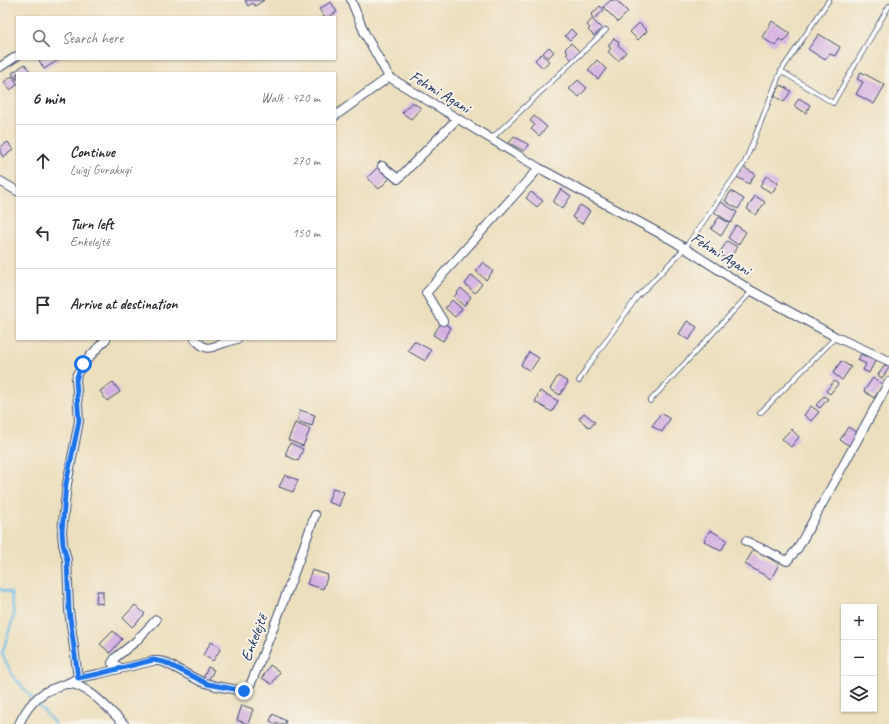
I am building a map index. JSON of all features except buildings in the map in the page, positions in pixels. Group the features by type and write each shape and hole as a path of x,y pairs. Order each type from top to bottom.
{"street":[{"path":"336,115 389,77 350,0"},
{"path":"0,67 16,57"},
{"name":"Fehmi Agani","path":"389,77 539,168 685,248 752,291 836,337 889,361"},
{"path":"382,166 398,179 457,119"},
{"path":"443,321 426,293 539,168"},
{"path":"0,181 16,190"},
{"path":"78,678 69,610 67,560 62,532 66,484 78,428 79,415 76,380 83,364 105,340"},
{"path":"196,340 202,346 213,348 234,340"},
{"path":"746,541 786,561 798,548 889,382"},
{"name":"Enkelejtë","path":"19,724 25,711 30,705 47,691 78,678 153,660 164,662 208,684 238,691 244,691 247,689 252,683 272,632 315,515"},
{"path":"121,668 112,663 115,658 135,642 156,620"},
{"path":"66,684 83,688 92,694 124,724"}],"lane":[{"path":"579,382 586,369 637,297 685,248 745,162 781,71 829,0"},
{"path":"781,71 833,104 889,6"},
{"path":"491,140 606,30"},
{"path":"650,401 752,291"},
{"path":"760,413 836,337"}],"waterway":[{"path":"0,589 11,593 14,615 2,654 13,676 55,724"}],"route":[{"path":"83,364 76,380 79,421 66,484 62,532 68,566 69,610 78,678 153,660 164,662 202,682 238,691 244,691"}]}
